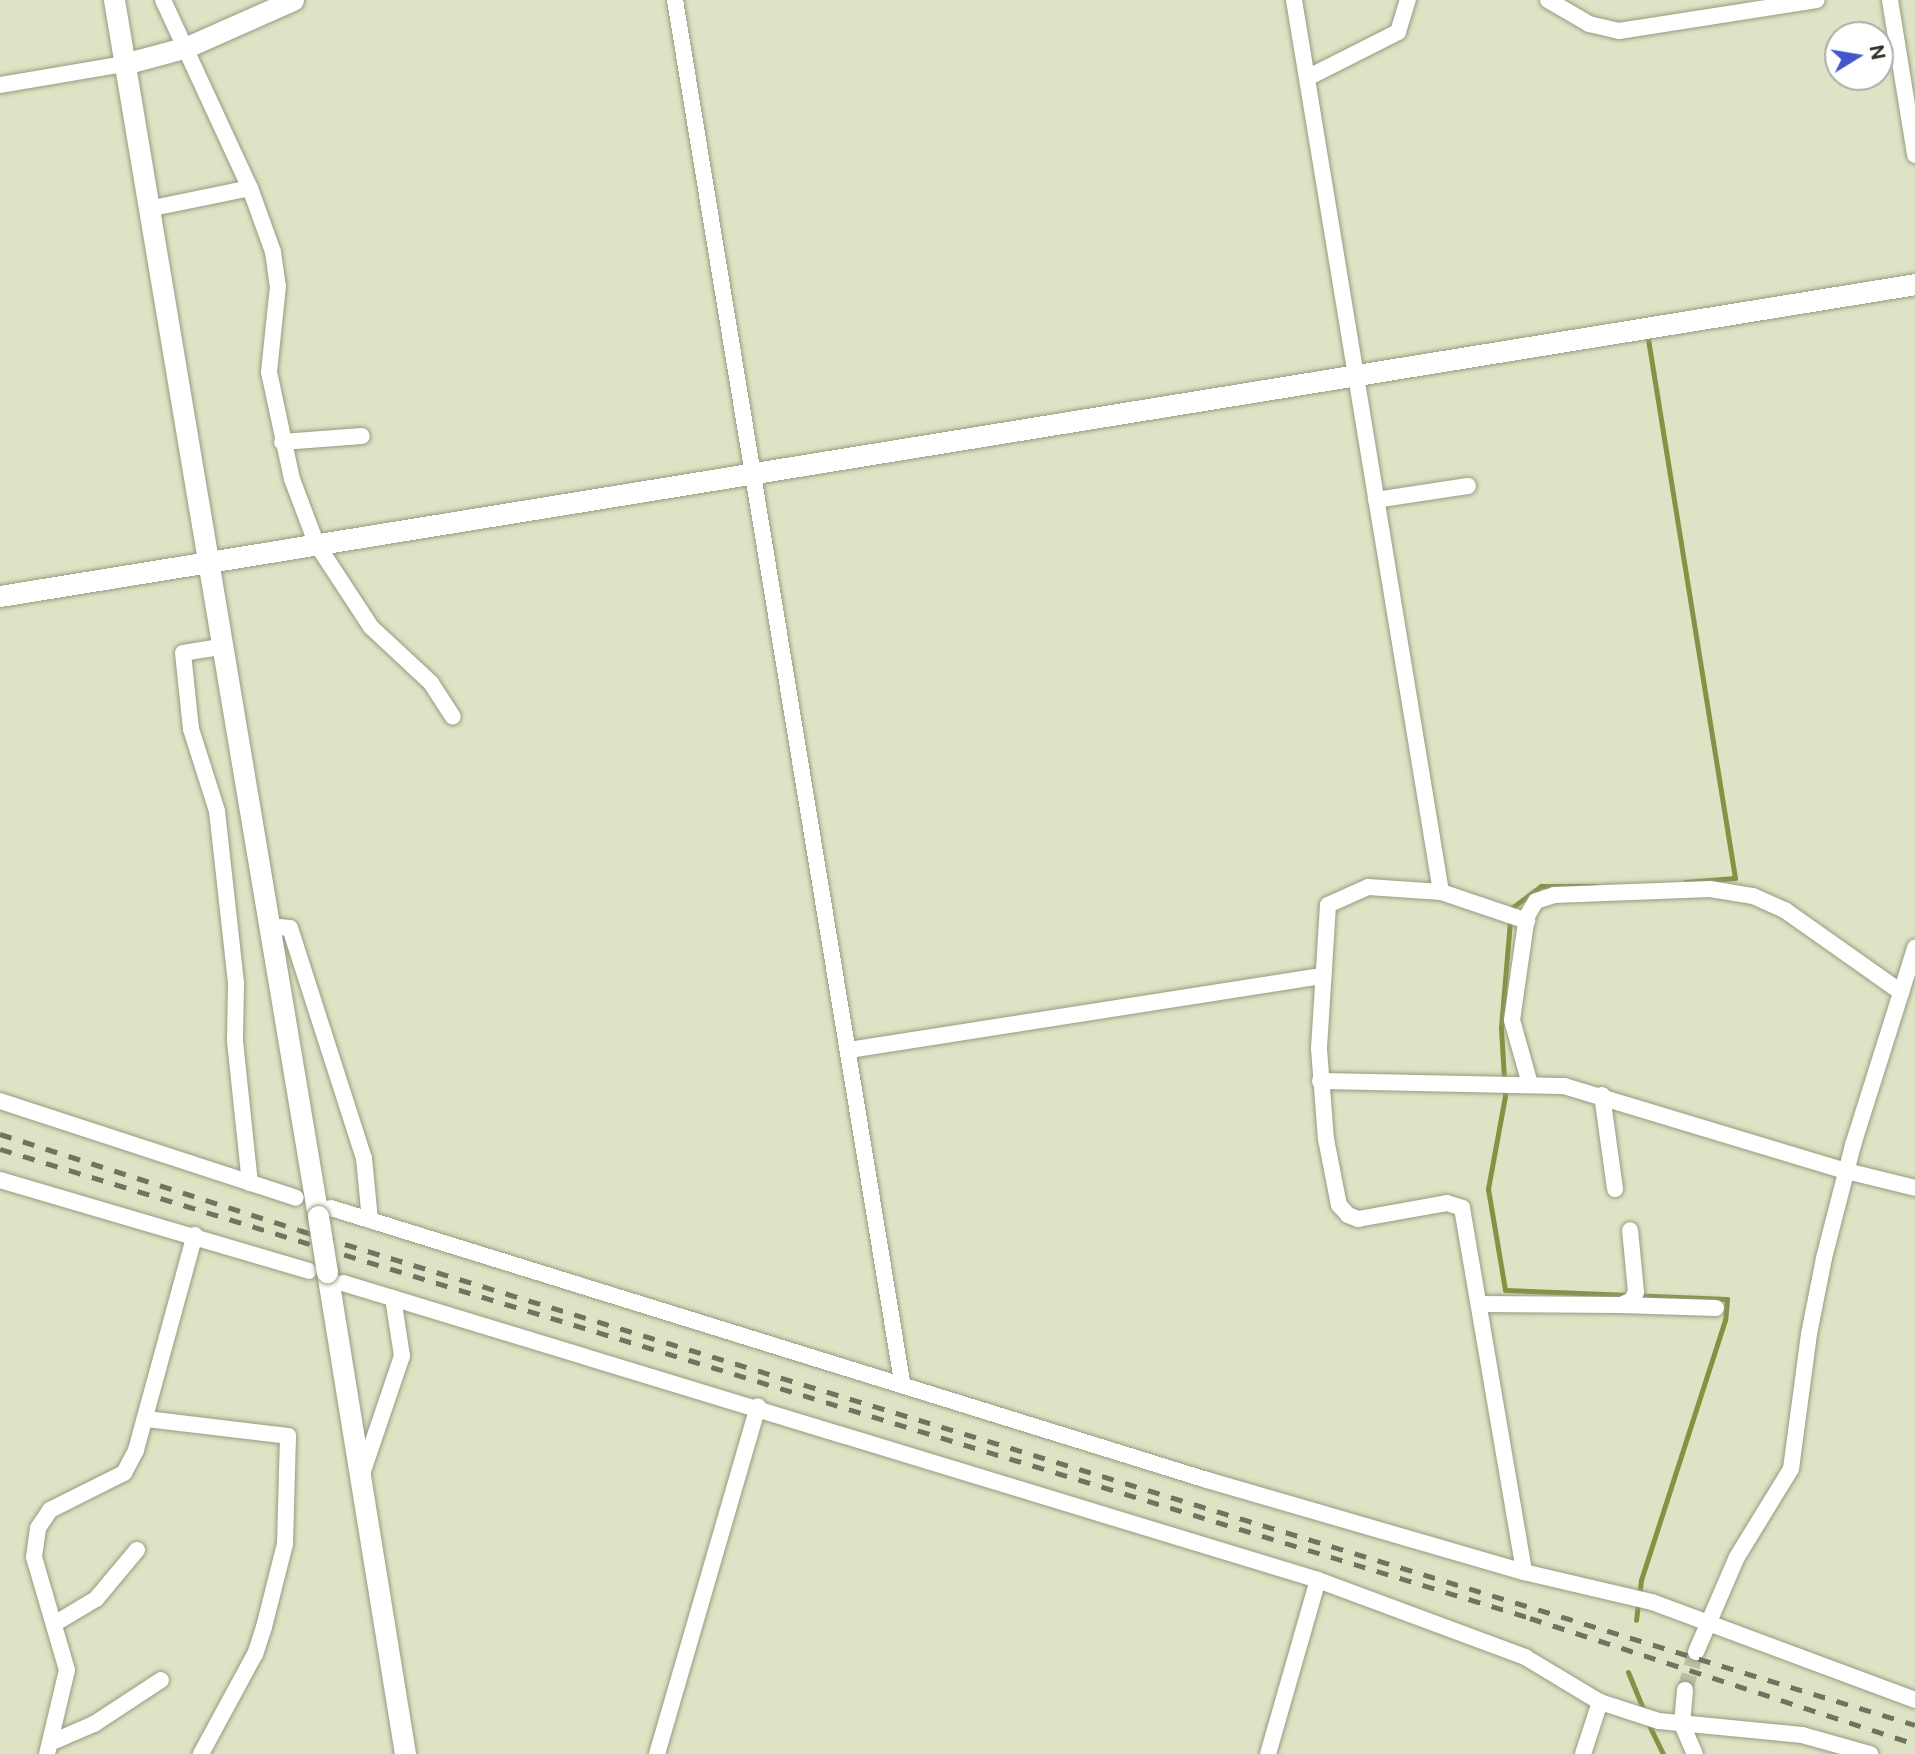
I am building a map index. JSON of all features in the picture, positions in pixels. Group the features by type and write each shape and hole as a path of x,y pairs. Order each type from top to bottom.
{"street":[{"path":"114,0 268,926 325,1212 326,1275 405,1754"},
{"path":"163,0 250,188 273,252 278,286 268,349 282,442 316,543 371,627 430,683 453,717"},
{"path":"0,85 124,64 187,47 293,0"},
{"path":"675,0 902,1382"},
{"path":"1294,0 1441,892"},
{"path":"1307,78 1398,32 1408,0"},
{"path":"1548,0 1589,24 1619,31 1817,0"},
{"path":"1891,0 1915,155"},
{"path":"148,209 250,188"},
{"path":"0,596 1355,373 1915,284"},
{"path":"282,442 362,436"},
{"path":"1376,499 1468,486"},
{"path":"220,647 183,653 191,729 217,811 236,983 234,1041 250,1183"},
{"path":"1524,1572 1465,1216 1457,1203 1358,1219 1348,1215 1339,1205 1320,1082 1328,905 1333,900 1368,887 1441,892 1527,921"},
{"path":"1530,1084 1512,1020 1527,921 1536,901 1554,895 1728,890 1786,911 1902,992"},
{"path":"268,926 290,928 364,1158 370,1220"},
{"path":"1696,1652 1737,1557 1791,1469 1809,1334 1846,1171 1915,948"},
{"path":"849,1050 1323,976"},
{"path":"1320,1082 1564,1086 1602,1095 1846,1171 1915,1188"},
{"path":"1602,1095 1615,1189"},
{"path":"0,1101 296,1198"},
{"path":"0,1180 195,1235 1318,1580 1525,1657 1600,1702 1659,1721 1802,1735 1870,1754"},
{"path":"325,1212 370,1220 902,1382 1207,1480 1524,1572 1653,1602 1706,1625 1915,1700"},
{"path":"1621,1305 1632,1300 1636,1292 1630,1230"},
{"path":"48,1749 67,1686 54,1624 34,1557 38,1528 50,1510 124,1473 146,1419 195,1235"},
{"path":"361,1478 402,1356 393,1298"},
{"path":"1480,1304 1716,1308"},
{"path":"657,1754 758,1406"},
{"path":"146,1419 288,1436 285,1544 264,1627 255,1654 201,1754"},
{"path":"54,1624 96,1599 137,1550"},
{"path":"1268,1754 1318,1580"},
{"path":"48,1749 94,1724 161,1680"},
{"path":"1685,1690 1682,1724 1695,1754"},
{"path":"1583,1754 1600,1702"}],"waterway":[{"path":"1648,339 1735,878 1685,882"},
{"path":"1595,886 1541,886 1511,909 1501,1028 1505,1096 1488,1189 1505,1290 1727,1299 1725,1320 1641,1580 1636,1620"},
{"path":"1628,1672 1644,1711"},
{"path":"1647,1721 1663,1754"}],"tunnel":[{"path":"1685,1690 1696,1652"}],"railway":[{"path":"0,1134 299,1230 1915,1725"},
{"path":"0,1149 1530,1618 1915,1744"}]}
